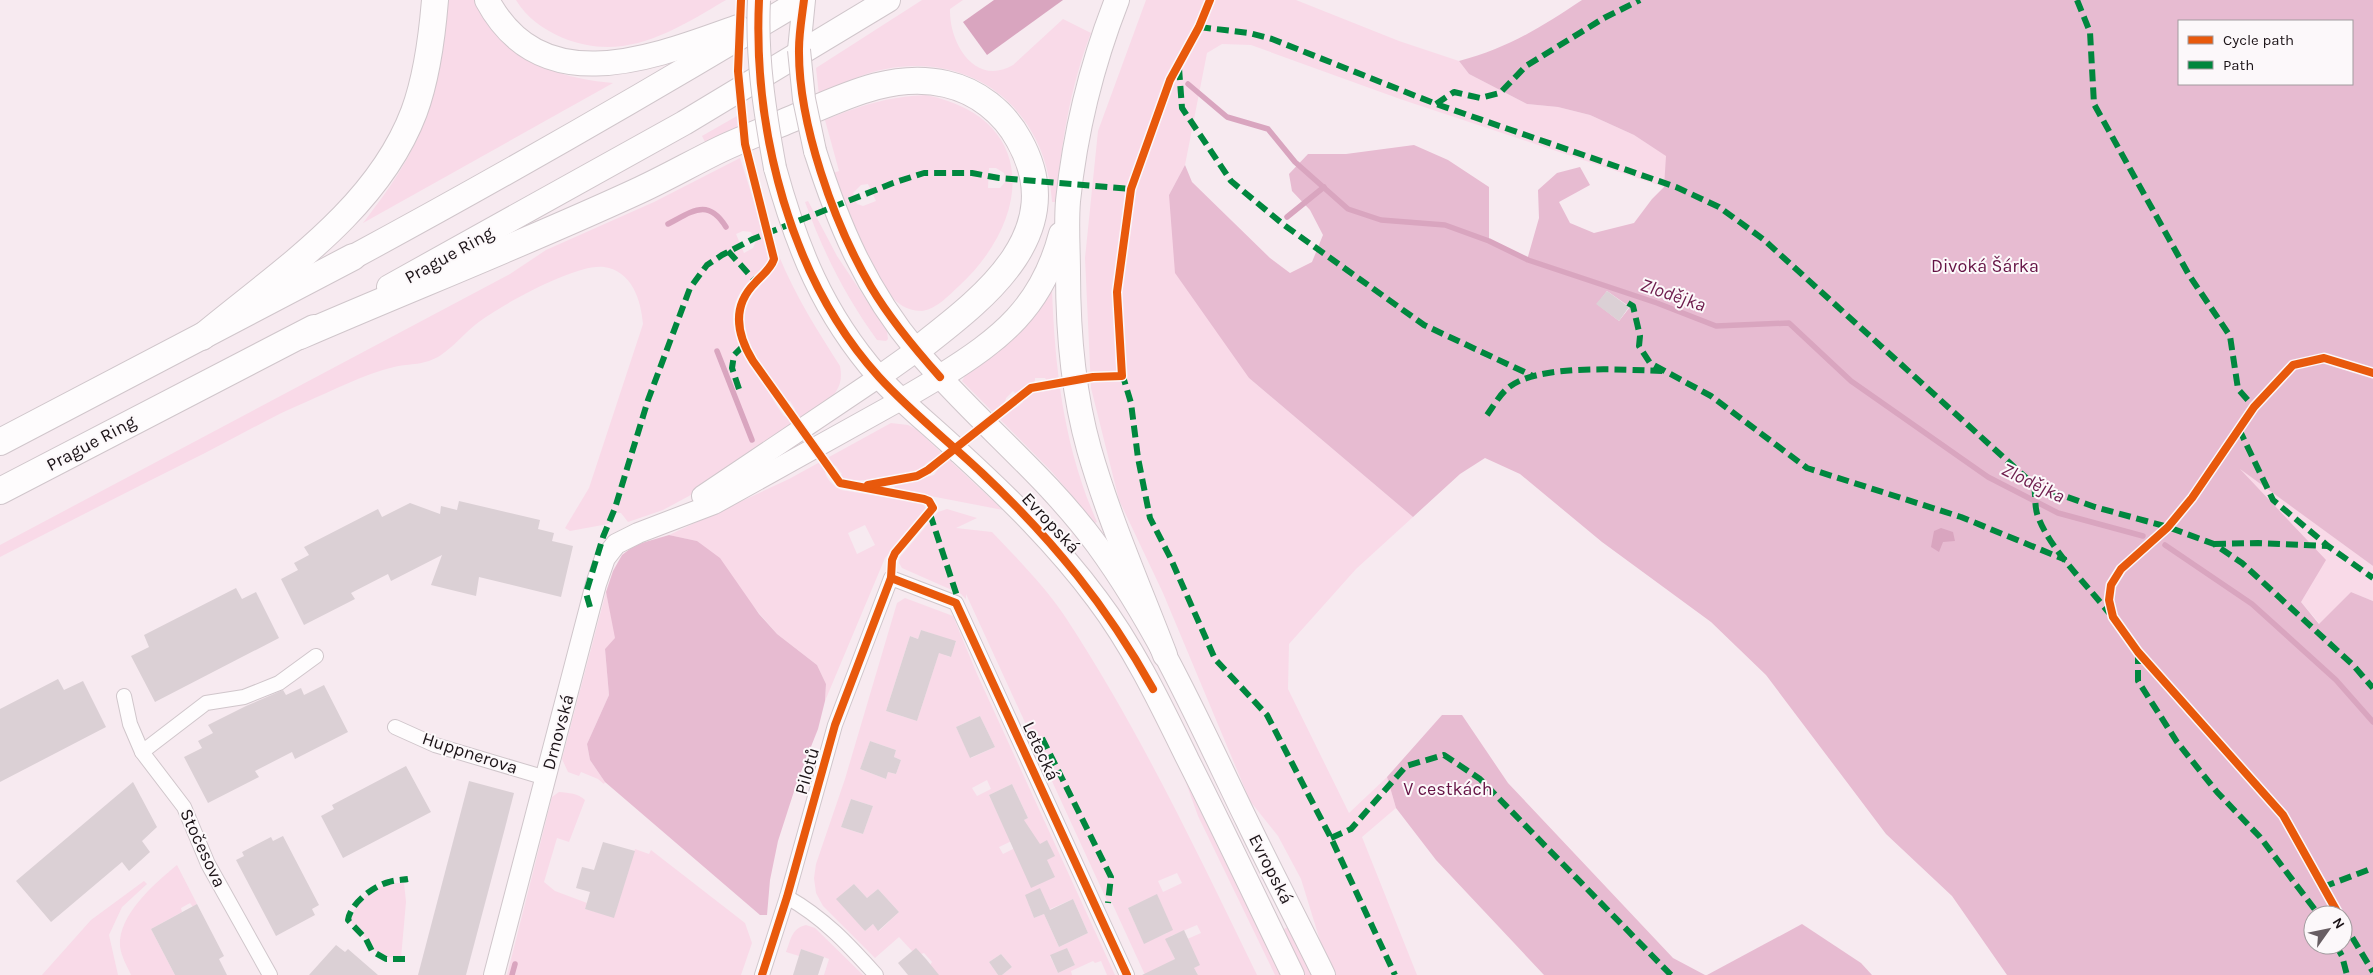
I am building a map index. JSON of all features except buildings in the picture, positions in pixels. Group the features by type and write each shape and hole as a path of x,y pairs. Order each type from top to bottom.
{"highway":[{"path":"202,336 328,233 370,190 386,167 404,135 422,89 435,0"},
{"path":"487,0 507,28 529,46 550,57 583,64 633,61 676,49 802,0"},
{"path":"0,442 353,257 502,176 695,65 802,0"},
{"name":"Prague Ring","path":"0,491 300,336 513,220 684,123 888,0"},
{"path":"1117,0 1101,45 1085,101 1074,155 1068,204 1068,311 1073,370 1080,411 1101,488 1165,654"},
{"path":"300,336 641,190 720,150 828,103 877,86 916,80 938,82 960,88 982,99 1000,114 1013,130 1025,151 1033,179 1034,198 1027,235 1013,262 1003,275 980,300 917,350"},
{"path":"940,377 990,344 1017,318 1036,295 1056,252 1068,204"}],"main road":[{"name":"Evropská","path":"759,0 758,38 762,91 775,168 789,219 812,276 833,313 879,377 901,400 1012,503 1049,541 1097,599 1153,689 1293,975"},
{"name":"Evropská","path":"802,0 799,50 804,99 815,151 837,216 857,262 876,295 917,350 940,377 1032,470 1082,526 1124,584 1165,654 1324,975"},
{"path":"879,377 917,350"},
{"name":"Drnovská","path":"665,523 879,377"},
{"path":"901,400 940,377"},
{"name":"Drnovská","path":"494,975 604,558 616,544 626,538 714,504 901,400"}],"street":[{"name":"Pilotů","path":"762,975 787,897 835,725 891,578"},
{"name":"Letecká","path":"891,578 956,603 1127,975"},
{"path":"142,752 206,703 244,697 279,683 316,656"},
{"name":"Stočesova","path":"124,696 130,724 142,752 184,807 208,864 270,975"},
{"name":"Huppnerova","path":"395,727 435,744 546,778"},
{"path":"787,897 813,912 846,942 876,975"}],"shaded area":[{"path":"447,0 475,0 485,20 498,36 531,61 571,76 613,83 363,223 401,170 423,126 434,84"},
{"path":"516,0 726,0 687,23 648,40 628,45 607,47 586,45 556,35 530,17"},
{"path":"922,0 963,0 950,9 954,35 959,47 967,58 976,66 987,70 999,70 1013,65 1063,19 1091,33 1072,95 1056,202 1052,202 1047,170 1037,141 1021,116 1001,95 977,80 949,70 919,66 886,69 860,76 819,95 816,68"},
{"path":"994,0 1063,0 987,55 963,22"},
{"path":"1146,0 1296,0 1399,41 1459,61 1469,74 1527,104 1558,107 1590,115 1634,135 1667,156 1664,187 1400,99 1251,45 1222,44 1207,53 1185,165 1169,195 1249,378 1413,517 1356,569 1289,644 1288,689 1349,813 1387,777 1396,808 1362,837 1417,975 1335,975 1322,947 1301,879 1278,836 1250,801 1163,593 1119,500 1091,388 1085,258 1098,131"},
{"path":"926,95 963,107 989,125 1005,148 1012,174 1010,202 1001,231 983,260 942,301 933,308 922,311 912,310 894,299 871,262 833,173 839,171 825,120 874,103","holes":["989,168 996,168 1004,173 1006,181 1000,188 988,188","868,184 876,201 863,206 857,204 853,193 861,185"]},
{"path":"737,116 739,129 706,144 702,136"},
{"path":"740,158 770,252 764,268 743,289 736,301 733,314 734,327 743,352 781,413 790,419 794,416 795,409 790,401 787,402 756,360 744,336 741,324 741,313 745,302 756,286 774,269 779,256 799,298 840,366 841,371 839,385 828,401 689,496 663,510 628,522 621,513 612,513 611,522 608,524 570,531 565,528 589,488 643,324 637,296 628,280 614,270 604,267 591,268 557,279 500,308 475,325 435,359 423,363 394,367 372,374 293,408 0,557 0,545 510,274 546,250 654,202","holes":["743,231 751,232 756,241 753,248 744,253 736,234"]},
{"path":"808,201 837,256 887,331 888,339 886,341 877,340 845,291 819,239 805,202"},
{"path":"1052,290 1053,320 1063,408 1076,466 1097,522 1095,523 1052,472 962,381 966,374 1035,314","holes":["1035,378 1045,378 1050,386 1046,390 1037,392 1036,389 1021,399 1023,402 1018,406 1008,409 1005,402 1006,398 1013,391 1016,394 1035,381"]},
{"path":"891,423 908,425 916,429 1003,510 894,489 895,485 934,475 940,466 935,460 910,473 865,480 845,479 839,476 842,474 836,466 830,464 826,466 825,473 827,477 831,483 841,490 922,503 927,510 885,558 825,701 826,684 817,665 777,634 697,541 669,535 789,479","holes":["865,525 875,545 857,554 848,533"]},
{"path":"2237,466 2373,566 2373,601 2351,592 2320,624 2301,602"},
{"path":"947,509 977,518 956,528 992,532 1059,607 1119,704 1190,839 1257,975 1198,975 1196,971 1193,972 1192,969 1197,966 1185,940 1201,933 1197,925 1171,936 1169,947 1175,959 1145,975 1112,903 1108,903 966,594 966,599 961,594 902,568 899,563 900,557 938,512","holes":["1177,873 1182,883 1163,892 1158,881","1157,895 1167,933 1144,943 1128,908"]},
{"path":"1941,528 1953,532 1955,541 1943,542 1939,552 1931,547 1934,531"},
{"path":"606,592 616,638 605,649 609,695 587,744 590,760 605,782 604,784 598,779 581,772 579,776 568,772 562,759"},
{"path":"905,598 953,616 977,674 1115,975 1107,975 1101,961 1095,963 1093,961 1071,971 1072,975 1002,975 1012,967 1001,954 989,962 998,975 930,975 930,965 932,962 924,953 912,951 899,937 875,958 823,906 816,893 814,878 816,864 845,779 897,603","holes":["921,630 956,642 950,657 945,655 947,648 941,646 917,721 886,711 910,636 918,639","980,716 995,747 971,758 956,727","870,741 896,750 894,757 901,760 896,774 888,772 886,779 860,769","987,780 991,789 977,796 972,788","1012,784 1028,818 1005,829 989,795","851,799 873,806 863,834 841,827","1018,838 1021,845 1003,854 999,847","854,884 867,898 878,889 899,912 879,931 873,924 865,931 837,899","1043,898 1048,910 1073,899 1088,933 1059,947 1044,914 1034,918 1029,905","1067,948 1075,965 1058,973 1050,956"]},
{"path":"1185,780 1281,975 1275,975 1198,816"},
{"path":"559,792 570,793 585,800 569,842 557,838 544,882 555,891 587,903 585,909 614,917 635,849 649,854 651,850 745,923 752,943 741,975 507,975 552,797"},
{"path":"177,865 197,904 193,907 190,903 181,908 182,912 151,929 175,975 131,975 120,946 121,934 125,923 131,911 149,890"},
{"path":"144,881 147,884 122,907 109,935 118,975 42,975 91,920"},
{"path":"387,883 404,883 406,902 401,958 386,957 372,949 367,939 352,924 350,916 366,895"},
{"path":"806,925 815,928 863,975 824,975 829,959 801,949 799,956 786,952 795,931 801,926"},
{"path":"1288,927 1312,975 1304,975 1282,930"}],"green space":[{"name":"Divoká Šárka","path":"1582,0 2373,0 2373,566 2240,469 2326,560 2301,602 2319,624 2351,592 2373,601 2373,975 2007,975 1952,896 1886,834 1766,675 1711,622 1602,542 1520,474 1485,458 1460,474 1413,517 1249,378 1175,273 1169,195 1185,165 1192,182 1270,258 1290,273 1312,262 1323,235 1310,210 1292,191 1289,174 1308,154 1346,154 1414,145 1448,160 1489,187 1489,241 1527,260 1539,218 1538,190 1557,173 1580,167 1590,185 1559,202 1570,223 1594,233 1634,223 1652,199 1664,187 1666,156 1634,135 1590,115 1558,107 1527,104 1469,74 1459,61 1493,50 1523,36","holes":["1607,291 1630,307 1619,321 1597,304"]},
{"path":"669,535 697,541 720,558 759,614 777,634 817,665 826,684 825,701 818,729 797,782 778,841 770,880 767,915 760,915 605,782 590,760 587,744 609,695 605,649 615,638 606,592 613,571 622,555 635,545"},
{"name":"V cestkách","path":"1442,715 1462,715 1508,783 1673,958 1705,975 1544,975 1436,860 1396,808 1387,777"},
{"path":"1802,924 1861,963 1872,975 1707,975"}],"waterway":[{"name":"Zlodějka","path":"1188,84 1227,117 1268,129 1295,162 1348,209 1381,220 1445,225 1489,241 1528,260 1657,303 1716,326 1789,323 1851,381 1988,477 2058,513 2143,536"},
{"path":"1287,217 1324,187"},
{"path":"668,224 693,212 706,210 713,212 726,227"},
{"path":"717,351 752,440"},
{"name":"Zlodějka","path":"2165,545 2252,604 2336,680 2373,722"},
{"path":"512,975 515,964"}],"marked path":[{"path":"1436,104 1454,92 1480,98 1500,93 1526,66 1604,18 1640,0"},
{"path":"2077,0 2090,32 2094,104 2189,275 2230,336 2238,389 2254,407"},
{"path":"1199,27 1249,33 1272,39 1436,104 1676,187 1719,207 1763,239 2034,485 2095,507 2168,527 2214,544 2242,563 2353,665 2373,688"},
{"path":"1179,68 1182,108 1231,181 1284,225 1424,325 1533,376"},
{"path":"590,607 586,593 603,537 615,508 648,400 690,288 707,265 753,239 893,183 924,173 972,173 999,178 1131,189"},
{"path":"728,251 756,282"},
{"path":"1628,303 1633,306 1640,336 1639,346 1650,363 1711,396 1807,468 1961,517 2066,560"},
{"path":"739,389 732,368 734,355 744,345"},
{"path":"1487,415 1499,397 1508,388 1521,380 1539,375 1560,371 1605,369 1663,371"},
{"path":"1122,373 1131,403 1138,458 1150,518 1170,557 1215,659 1267,715 1331,838 1395,975"},
{"path":"2239,429 2273,500 2328,546 2373,578"},
{"path":"2034,485 2036,511 2052,543 2109,613"},
{"path":"930,514 957,596 956,603"},
{"path":"2214,544 2258,543 2328,546"},
{"path":"2138,652 2138,681 2177,742 2217,792 2260,837 2311,905"},
{"path":"1042,738 1111,877 1108,903"},
{"path":"1331,838 1351,829 1406,766 1444,755 1480,779 1671,975"},
{"path":"2323,887 2373,868"},
{"path":"405,959 386,959 372,951 366,939 348,920 353,908 363,896 376,887 391,881 408,879"},
{"path":"2353,939 2373,972"},
{"path":"2341,955 2347,975"}],"cycle path":[{"path":"741,0 738,71 745,144 774,259 773,263 747,292 742,302 739,321 743,341 753,361 840,483 924,499 929,501 933,508 895,553 892,560 891,578 835,725 787,897 762,975"},
{"path":"759,0 759,50 763,100 771,151 783,200 800,249 822,295 848,338 879,377 1008,498 1055,549 1097,601 1153,689"},
{"path":"804,0 799,43 800,78 812,140 832,204 857,262 878,299 921,356 940,377"},
{"path":"868,485 917,476 928,470 1031,388 1093,377 1122,376 1117,292 1131,189 1170,80 1199,27 1210,0"},
{"path":"2333,905 2283,815 2138,652 2113,617 2109,600 2111,585 2121,569 2168,527 2192,498 2254,407 2293,365 2324,358 2373,373"},
{"path":"891,578 956,603 1127,975"}]}
